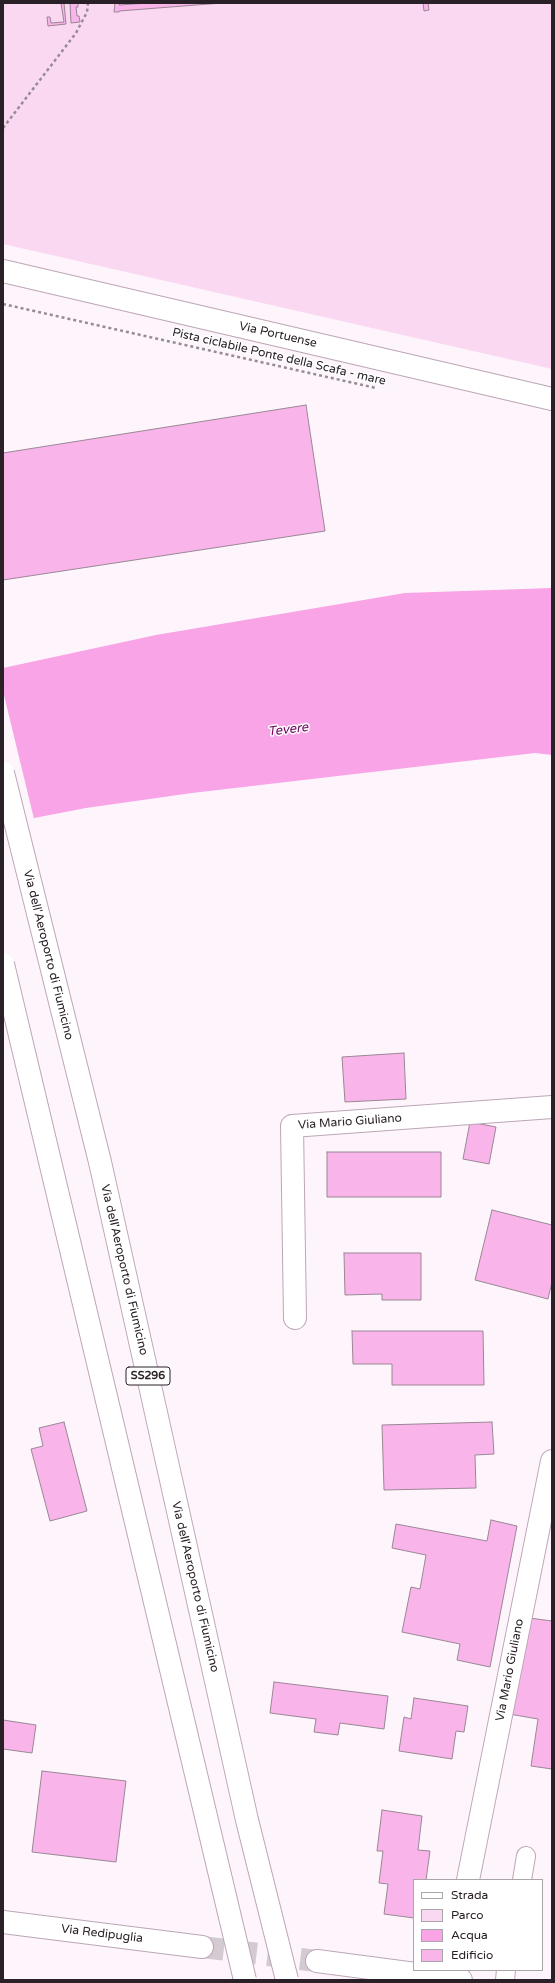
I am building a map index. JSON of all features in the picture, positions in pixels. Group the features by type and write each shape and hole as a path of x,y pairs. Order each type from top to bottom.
{"main road":[{"name":"Via Portuense","path":"3,271 552,399"},
{"name":"Via dell'Aeroporto di Fiumicino","path":"3,773 100,1162 245,1812 287,1980"},
{"path":"3,964 245,1980"},
{"name":"Via Mario Giuliano","path":"295,1318 292,1126 552,1107"},
{"name":"Via Mario Giuliano","path":"468,1879 552,1461"},
{"name":"Via Redipuglia","path":"3,1922 202,1947"},
{"path":"317,1961 453,1976"}],"lane":[{"path":"522,1879 526,1856"}],"path":[{"path":"3,128 76,33 87,12 88,3"},
{"name":"Pista ciclabile Ponte della Scafa - mare","path":"3,304 382,390"}],"green space":[{"path":"3,3 552,3 552,369 3,244"}],"water":[{"name":"Tevere","path":"552,588 552,755 535,753 192,793 86,808 3,824 3,668 156,635 405,593"}],"pier":[{"path":"3,691 34,819 3,826"}],"building":[{"path":"61,3 64,3 66,24 48,26 47,17 50,17 51,23 64,22"},
{"path":"70,3 78,3 78,7 76,7 77,16 79,16 80,22 71,23"},
{"path":"115,3 119,3 119,5 148,3 222,3 114,12"},
{"path":"423,3 428,3 429,10 424,11"},
{"path":"306,405 325,531 3,580 3,453"},
{"path":"404,1053 406,1099 345,1102 342,1057"},
{"path":"470,1122 496,1127 489,1164 463,1159"},
{"path":"327,1152 441,1152 441,1197 327,1197"},
{"path":"492,1210 552,1225 552,1282 548,1299 475,1280"},
{"path":"344,1253 421,1253 421,1300 382,1300 382,1294 345,1295"},
{"path":"352,1331 483,1331 484,1385 392,1385 392,1364 353,1364"},
{"path":"64,1422 87,1511 50,1521 31,1449 43,1446 39,1428"},
{"path":"492,1422 494,1454 475,1455 476,1488 384,1490 382,1425"},
{"path":"491,1520 517,1526 490,1667 457,1660 460,1644 402,1632 411,1587 420,1589 426,1555 392,1548 396,1524 487,1541"},
{"path":"522,1617 552,1621 552,1769 531,1766 538,1719 509,1714"},
{"path":"274,1682 388,1696 384,1729 340,1723 338,1735 314,1732 316,1719 270,1713"},
{"path":"414,1698 468,1706 464,1732 456,1731 452,1759 399,1751 404,1717 411,1719"},
{"path":"3,1720 36,1725 32,1753 3,1749"},
{"path":"42,1771 126,1781 116,1862 32,1852"},
{"path":"382,1810 422,1816 418,1850 430,1851 426,1879 413,1879 413,1918 384,1914 388,1884 379,1883 383,1851 377,1851"}],"tunnel":[{"path":"202,1947 317,1961"}]}
